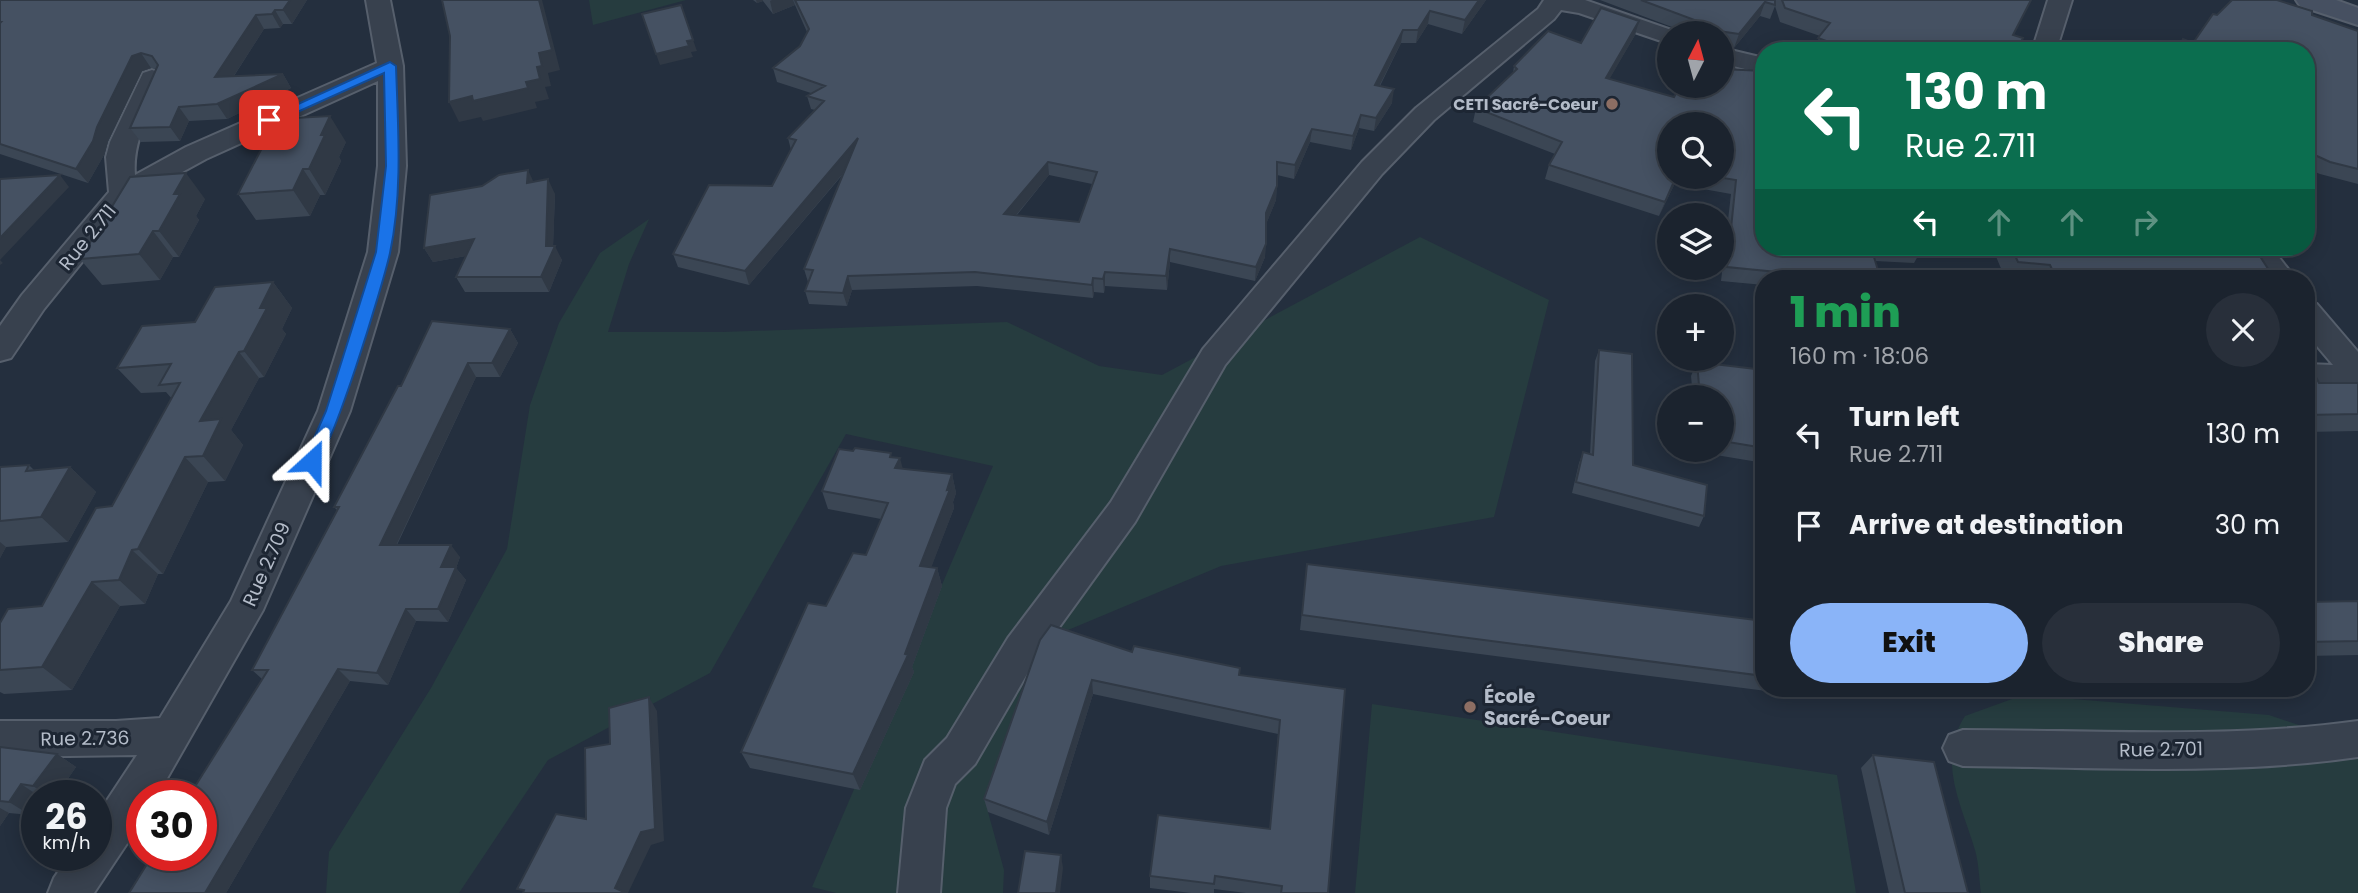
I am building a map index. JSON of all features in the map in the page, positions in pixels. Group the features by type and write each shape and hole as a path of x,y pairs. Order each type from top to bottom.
{"main road":[{"path":"2310,0 2358,18"}],"street":[{"name":"Rue 2.709","path":"112,827 171,735 245,610 334,411 383,252 392,166 390,66 378,0"},
{"path":"2047,42 2060,0"},
{"path":"919,893 926,808 939,773 961,751 1021,650 1123,513 1214,357 1372,168 1425,114 1546,13 1556,1 1584,7 1657,32"},
{"path":"1734,58 1755,64"},
{"name":"Rue 2.711","path":"0,350 33,302 123,192 196,153 390,66"},
{"path":"123,192 120,157 123,142 152,78"},
{"path":"2262,256 2274,270"},
{"path":"2315,323 2358,375"},
{"path":"2315,376 2358,375"},
{"name":"Rue 2.736","path":"0,739 116,739 171,735"},
{"name":"Rue 2.701","path":"1963,748 2193,749 2308,746 2358,739"},
{"name":"Rue 2.709","path":"69,893 84,871"}],"green space":[{"path":"589,0 686,0 593,25"},
{"path":"649,219 629,264 608,332 723,332 1007,322 1099,366 1162,375 1420,237 1549,300 1494,517 1221,566 1049,638 988,812 1004,870 1003,893 836,893 812,887 993,466 846,434 710,673 548,760 459,893 326,893 329,852 431,688 507,549 530,405 559,323 600,253"},
{"path":"2012,699 2073,699 2269,715 2358,745 2358,893 1981,893 1976,855 1954,783 1952,750 1965,716"},
{"path":"1372,704 1837,775 1856,893 1355,893"}],"building":[{"path":"0,0 290,0 283,10 256,15 215,77 283,74 217,104 179,107 170,127 130,128 158,65 152,56 141,53 132,56 97,127 93,141 76,169 0,144"},
{"path":"442,0 539,0 552,50 539,53 542,66 537,67 540,79 526,82 528,88 473,101 472,96 449,102 450,36"},
{"path":"795,0 1479,0 1465,20 1430,11 1418,30 1403,30 1375,85 1394,89 1376,118 1361,115 1353,136 1312,129 1295,165 1277,162 1277,186 1266,213 1266,244 1256,267 1170,249 1166,276 1105,272 1103,279 1093,278 1092,285 975,272 848,276 843,293 805,291 813,270 804,269 858,138 745,271 673,254 709,185 772,186 796,140 788,138 824,101 807,96 825,86 773,68 800,46 809,29","holes":["1048,162 1097,172 1079,222 1004,214"]},
{"path":"1641,0 1775,0 1775,5 1765,2 1739,34 1734,33 1734,21 1697,21"},
{"path":"1782,0 2031,0 2013,35 2023,38 2021,42 1829,42 1818,38 1830,23 1785,8"},
{"path":"2232,0 2277,0 2312,11 2312,15 2358,31 2358,169 2315,155 2315,42 2194,42 2213,14 2217,15"},
{"path":"681,5 693,40 687,41 689,46 656,54 642,14"},
{"path":"1601,8 1639,21 1606,78 1657,92 1657,98 1734,98 1734,70 1755,71 1755,256 1874,256 1878,270 1734,268 1734,112 1657,112 1657,189 1671,189 1665,202 1549,165 1562,142 1476,108 1517,69 1514,66 1548,31 1581,43"},
{"path":"330,116 321,135 325,135 309,169 303,169 293,190 238,194 277,119"},
{"path":"528,170 527,183 548,179 546,246 555,246 541,277 456,277 474,239 424,248 430,195 482,186 499,175"},
{"path":"186,173 174,194 180,194 159,231 153,231 139,254 80,259 130,177"},
{"path":"60,175 0,238 0,179"},
{"path":"2015,256 2260,256 2269,270 2052,270 2050,265 2018,262"},
{"path":"273,282 260,308 267,308 244,351 239,352 200,421 221,419 203,456 185,457 138,549 132,550 119,580 92,582 42,667 0,670 0,623 8,609 42,606 96,508 112,506 180,383 159,385 171,364 117,368 142,326 195,322 215,287"},
{"path":"432,321 510,329 492,363 468,363 380,545 451,545 441,567 456,567 438,609 406,609 377,673 338,669 205,893 129,893 143,871 217,871 217,780 199,780 268,670 252,670 339,507 334,507 398,386 401,386"},
{"path":"1599,350 1632,354 1633,465 1707,485 1704,516 1576,482 1583,452 1593,455"},
{"path":"1734,366 1755,369 1755,446 1734,443 1734,385 1699,385 1698,371 1734,371"},
{"path":"2315,375 2319,383 2358,383 2358,414 2315,415"},
{"path":"855,448 891,453 890,457 900,458 895,468 952,474 947,490 950,489 920,566 937,568 905,654 908,655 853,774 741,752 808,603 826,606 853,553 866,555 888,503 822,491 839,449 853,451"},
{"path":"29,465 26,471 70,467 41,517 0,521 0,467"},
{"path":"1307,564 1755,620 1755,675 1453,636 1302,615"},
{"path":"2358,601 2358,641 2315,642 2315,602"},
{"path":"1051,625 1132,652 1134,646 1240,668 1239,675 1345,689 1328,893 1281,893 1282,886 1215,876 1214,884 1150,876 1158,815 1270,829 1280,720 1092,680 1047,822 984,799 1040,640"},
{"path":"649,697 655,829 641,832 615,888 626,893 523,893 524,890 517,889 556,814 586,819 585,748 610,744 609,708"},
{"path":"0,747 57,754 38,780 21,780 9,802 0,801"},
{"path":"1873,755 1934,762 1968,893 1905,893"},
{"path":"1025,851 1061,855 1056,893 1018,893"}],"place":[{"name":"CETI Sacré-Coeur","path":"1612,104"},
{"name":"École Sacré-Coeur","path":"1470,707"}],"route":[{"path":"269,120 390,66 392,166 383,252 334,411 312,461"}]}
